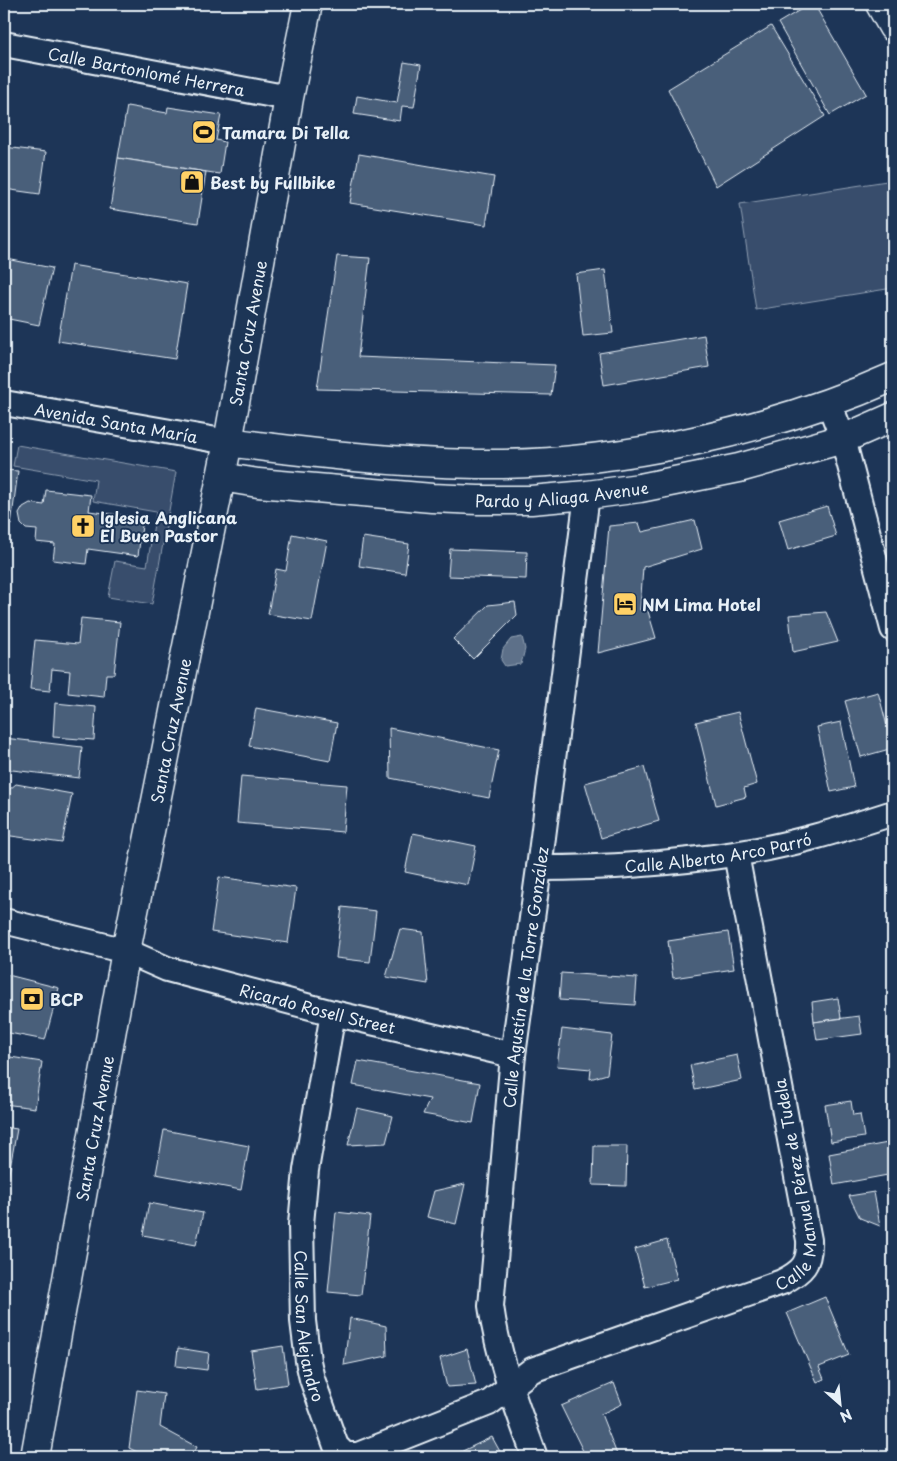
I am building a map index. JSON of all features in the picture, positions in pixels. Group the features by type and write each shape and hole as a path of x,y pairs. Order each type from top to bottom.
{"main road":[{"name":"Santa Cruz Avenue","path":"35,1457 126,952 228,442 289,98 308,4"},
{"path":"880,4 893,27"},
{"name":"Pardo y Aliaga Avenue","path":"228,442 293,450 434,462 478,464 528,463 635,452 678,444 775,420 829,403 893,377"},
{"name":"Pardo y Aliaga Avenue","path":"221,477 258,483 432,498 531,500 586,495 686,480 781,457 844,439 893,417"}],"street":[{"name":"Calle Bartonlomé Herrera","path":"4,44 289,98"},
{"name":"Avenida Santa María","path":"4,402 228,442"},
{"path":"829,403 844,439 893,629"},
{"name":"Calle Agustín de la Torre González","path":"535,1457 509,1387 491,1306 512,1055 539,868 586,495"},
{"name":"Calle Alberto Arco Parró","path":"539,868 640,866 736,854 803,839 893,813"},
{"name":"Calle Manuel Pérez de Tudela","path":"509,1387 532,1370 782,1282 796,1275 805,1265 810,1254 809,1240 736,854"},
{"name":"Ricardo Rosell Street","path":"4,921 126,952 167,969 333,1013 512,1055"},
{"name":"Calle San Alejandro","path":"333,1013 306,1170 301,1224 302,1281 308,1361 318,1399 336,1446 345,1455 358,1455 489,1404 509,1387"}],"shaded area":[{"path":"893,180 893,288 756,310 740,204"},
{"path":"17,445 176,472 152,604 108,597 115,561 147,566 156,512 93,501 96,480 13,466"},
{"path":"522,637 525,649 521,664 505,666 501,660 503,649 511,639"}],"building":[{"path":"395,4 424,4 395,8"},
{"path":"810,4 814,4 866,94 830,115 778,23"},
{"path":"771,26 825,116 716,186 668,89"},
{"path":"404,62 421,65 414,107 402,106 400,121 354,114 357,96 397,103"},
{"path":"127,106 167,113 168,107 221,115 216,140 225,142 220,174 118,158"},
{"path":"4,147 46,152 40,194 4,189"},
{"path":"359,154 494,177 486,225 350,203"},
{"path":"118,158 206,172 198,223 110,209"},
{"path":"337,256 370,258 358,357 555,365 551,395 317,389"},
{"path":"7,259 52,268 39,325 4,318 4,274"},
{"path":"71,265 187,284 175,359 58,341"},
{"path":"605,270 613,333 583,336 576,274"},
{"path":"704,335 709,367 604,385 599,353"},
{"path":"4,470 18,471 11,525 4,524"},
{"name":"Iglesia Anglicana El Buen Pastor","path":"46,490 91,495 89,511 143,518 138,556 88,549 86,564 53,560 55,544 36,542 37,530 26,529 21,524 19,514 23,507 30,503 44,505"},
{"path":"827,506 836,536 788,550 779,520"},
{"name":"NM Lima Hotel","path":"695,520 702,549 643,567 640,610 647,608 656,638 598,653 609,526 639,523 642,532"},
{"path":"292,534 327,541 312,621 268,614 276,569 286,571"},
{"path":"363,537 409,544 405,573 359,566"},
{"path":"450,549 527,552 526,579 448,576"},
{"path":"515,602 517,615 473,659 453,639 488,605"},
{"path":"826,612 838,642 793,652 789,615"},
{"path":"81,618 120,622 114,674 106,674 104,697 68,693 70,671 52,669 50,691 30,689 35,640 78,644"},
{"path":"878,692 893,748 861,757 845,701"},
{"path":"55,703 96,707 94,740 53,737"},
{"path":"256,708 337,723 330,761 249,746"},
{"path":"738,712 757,784 744,788 746,797 716,805 696,722"},
{"path":"841,722 854,787 831,792 817,727"},
{"path":"389,728 499,750 489,798 390,778"},
{"path":"4,738 82,747 79,778 4,769"},
{"path":"644,767 659,821 601,838 585,783"},
{"path":"241,776 347,785 343,832 237,823"},
{"path":"16,784 72,794 62,843 4,835 4,794"},
{"path":"413,833 476,846 468,885 405,872"},
{"path":"219,877 296,888 288,943 211,932"},
{"path":"342,907 376,911 370,962 336,958"},
{"path":"400,929 423,932 428,984 386,977"},
{"path":"728,932 734,969 673,978 668,941"},
{"path":"561,973 637,978 635,1005 559,1000"},
{"path":"4,974 59,988 45,1040 4,1032"},
{"path":"838,998 841,1018 814,1022 812,1002"},
{"path":"859,1016 862,1034 817,1040 814,1022"},
{"path":"562,1029 612,1035 607,1074 590,1079 591,1069 557,1066"},
{"path":"737,1055 742,1080 695,1090 690,1065"},
{"path":"4,1056 42,1062 35,1108 4,1104"},
{"path":"358,1061 480,1083 473,1123 423,1114 430,1099 353,1085"},
{"path":"851,1101 853,1115 860,1114 864,1137 831,1142 825,1105"},
{"path":"357,1108 393,1116 386,1143 348,1145"},
{"path":"4,1127 17,1129 7,1184 4,1184"},
{"path":"164,1130 249,1146 241,1190 156,1174"},
{"path":"893,1142 893,1174 834,1185 829,1154"},
{"path":"594,1146 627,1146 626,1186 593,1185"},
{"path":"465,1184 456,1224 427,1217 434,1191"},
{"path":"874,1192 880,1226 860,1218 849,1196"},
{"path":"149,1203 203,1213 196,1245 143,1235"},
{"path":"4,1206 6,1207 8,1230 4,1229"},
{"path":"336,1212 370,1216 361,1295 328,1292"},
{"path":"667,1240 677,1279 645,1287 635,1249"},
{"path":"825,1297 849,1355 819,1367 824,1379 817,1382 787,1313"},
{"path":"350,1318 386,1326 387,1356 344,1365"},
{"path":"283,1346 288,1384 257,1389 251,1351"},
{"path":"178,1348 209,1353 207,1370 176,1366"},
{"path":"467,1349 476,1385 447,1387 440,1358"},
{"path":"614,1383 622,1404 601,1414 618,1457 586,1457 561,1406"},
{"path":"137,1390 164,1394 160,1427 197,1447 192,1457 147,1457 129,1448"},
{"path":"492,1437 503,1457 450,1457"}],"place":[{"name":"Tamara Di Tella","path":"204,132"},
{"name":"Best by Fullbike","path":"192,182"},
{"name":"Iglesia Anglicana El Buen Pastor","path":"83,526"},
{"name":"NM Lima Hotel","path":"625,604"},
{"name":"BCP","path":"32,999"}]}
